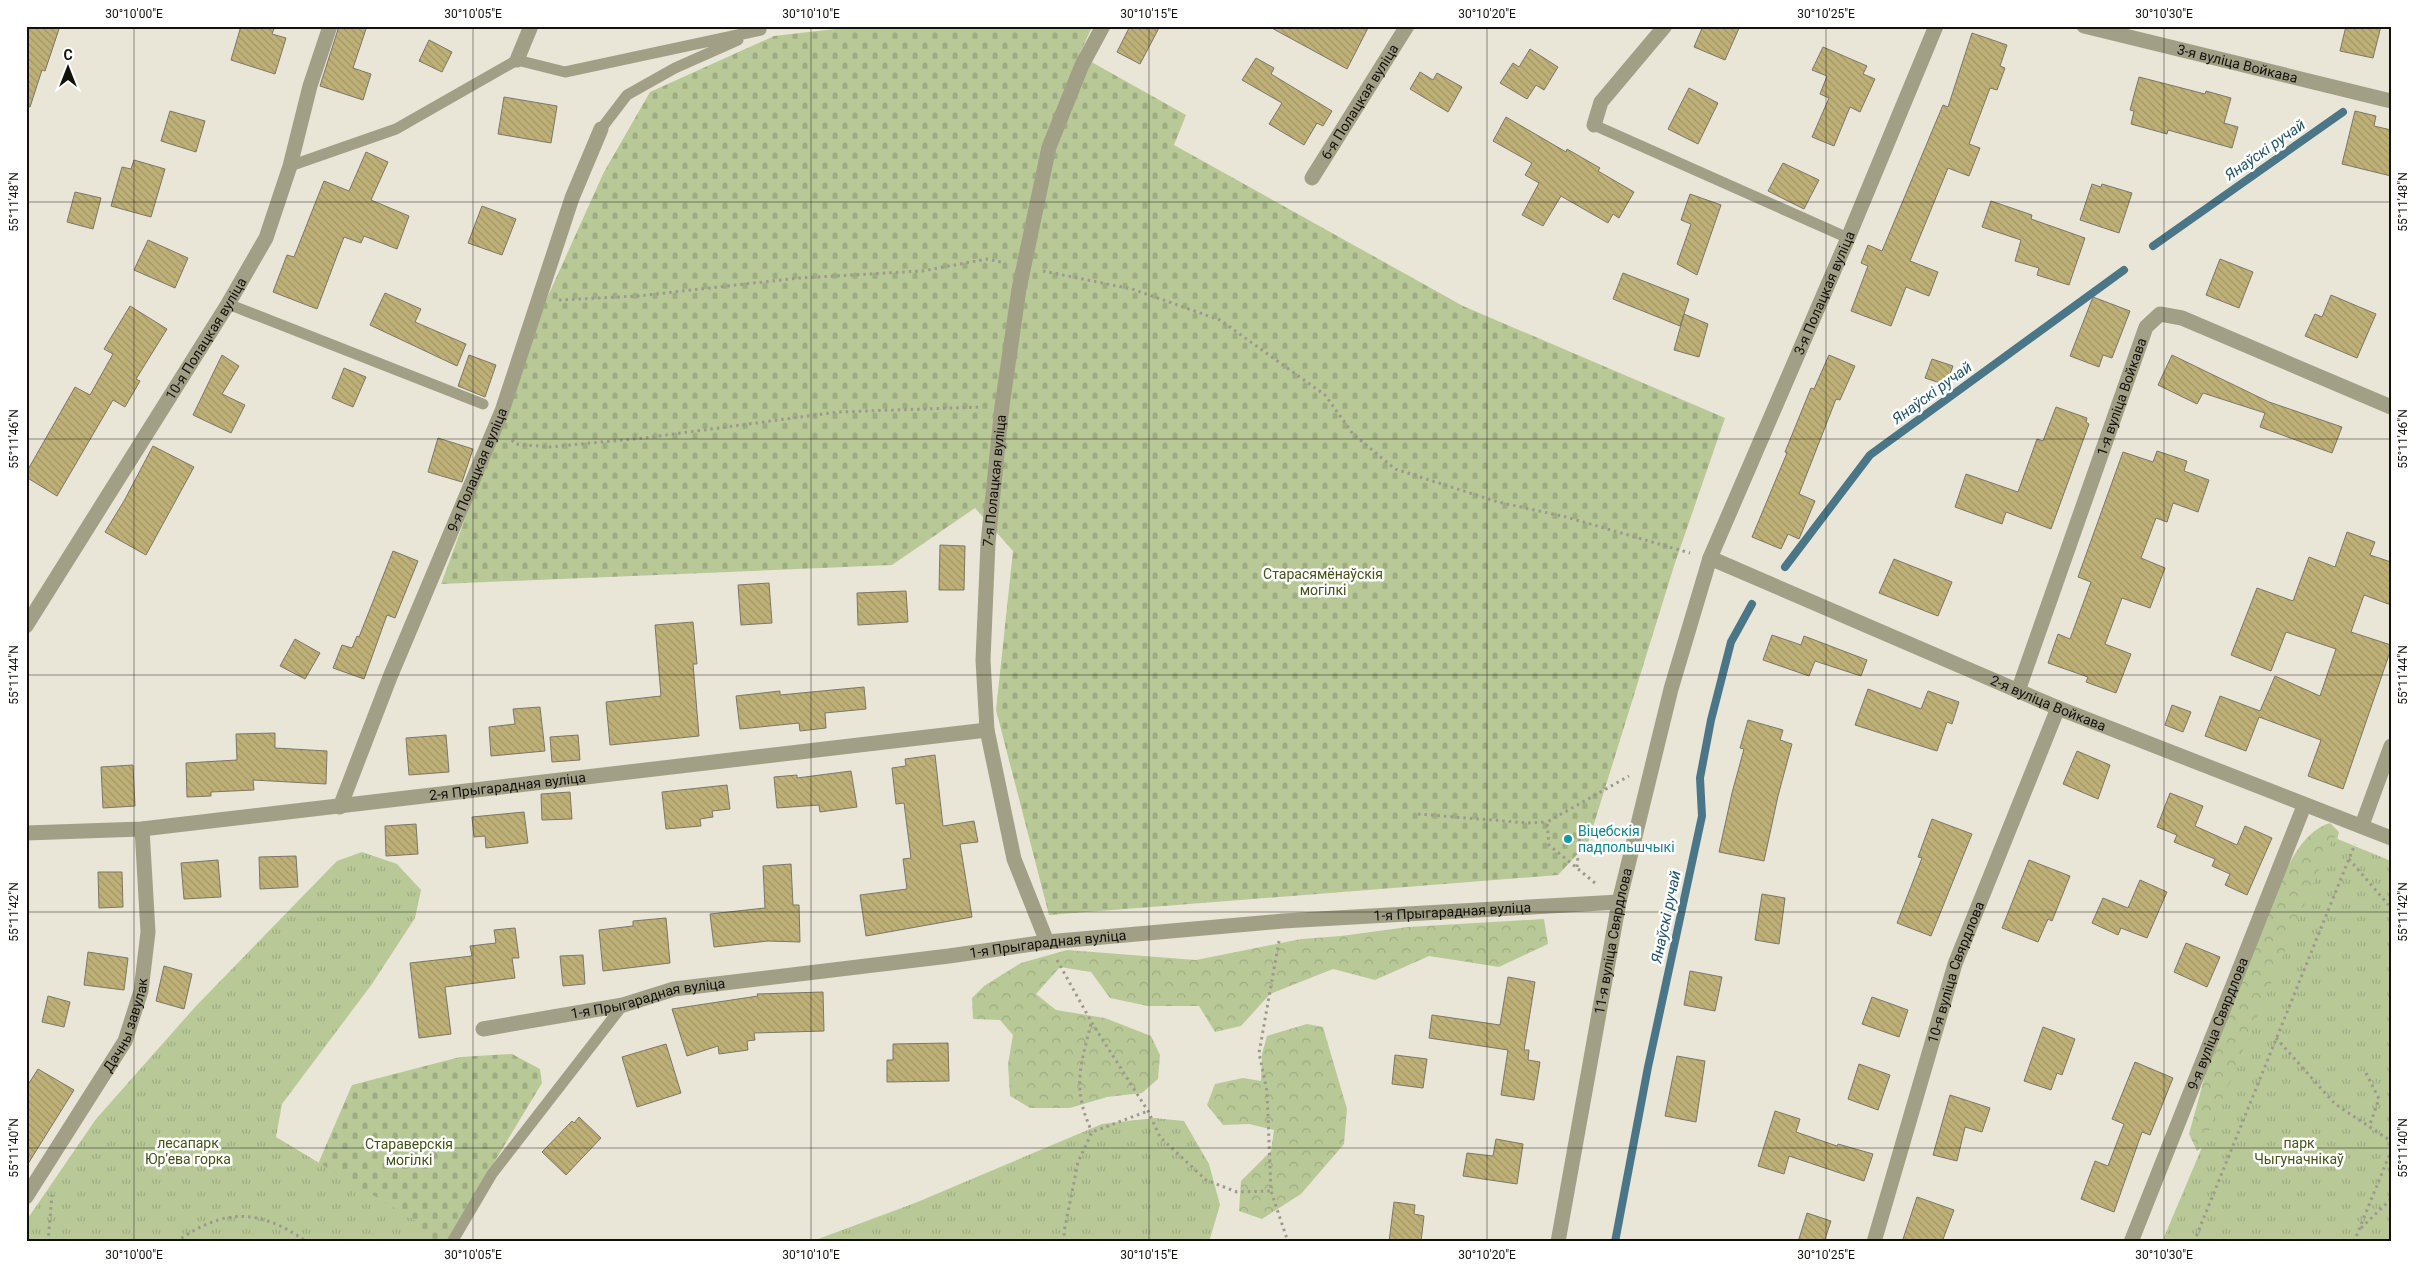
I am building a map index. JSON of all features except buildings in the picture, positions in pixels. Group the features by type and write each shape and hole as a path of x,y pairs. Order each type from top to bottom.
{"street":[{"name":"10-я Полацкая вуліца","path":"26,626 228,304 266,238 290,166 310,86 330,26"},
{"path":"517,60 531,26"},
{"name":"7-я Полацкая вуліца","path":"1047,942 1014,859 987,730 983,650 988,543 1002,406 1023,266 1049,147 1082,65 1103,26"},
{"name":"6-я Полацкая вуліца","path":"1312,178 1407,26"},
{"path":"1594,125 1601,102 1665,26"},
{"name":"3-я Полацкая вуліца","path":"1710,558 1848,238 1936,26"},
{"name":"3-я вуліца Войкава","path":"2084,26 2391,101"},
{"name":"9-я Полацкая вуліца","path":"340,807 390,676 502,411 572,198 601,128"},
{"name":"1-я вуліца Войкава","path":"2018,690 2146,327 2160,314 2182,318 2391,407"},
{"name":"2-я вуліца Войкава","path":"1710,558 2058,708 2304,806 2362,825 2391,838"},
{"name":"11-я вуліца Свярдлова","path":"1558,1242 1619,902 1671,689 1710,558"},
{"name":"10-я вуліца Свярдлова","path":"1874,1242 1955,964 2058,708"},
{"name":"2-я Прыгарадная вуліца","path":"26,833 142,829 987,730"},
{"path":"2362,825 2391,746"},
{"name":"9-я вуліца Свярдлова","path":"2131,1242 2304,806"},
{"name":"Дачны завулак","path":"26,1197 125,1040 131,1024 141,991 148,932 142,829"},
{"name":"1-я Прыгарадная вуліца","path":"483,1030 623,1005 674,989 949,956 1047,942 1283,921 1619,902"}],"lane":[{"path":"290,166 396,129 517,60 564,72 765,28"},
{"path":"601,128 627,95 675,68 765,28"},
{"path":"1594,125 1848,238"},
{"path":"228,304 483,404"},
{"path":"452,1242 492,1174 623,1005"}],"path":[{"path":"538,301 638,296 799,278 922,271 987,259 1132,289 1220,320 1325,395 1353,434 1394,469 1498,502 1566,517 1710,558"},
{"path":"502,411 505,427 515,444 549,447 644,438 838,412 1002,406"},
{"path":"1418,814 1528,823 1547,822 1653,762"},
{"path":"1547,822 1549,845 1619,902"},
{"path":"2194,1242 2362,825"},
{"path":"1577,868 1580,834"},
{"path":"2349,858 2391,908"},
{"path":"1283,921 1259,1053 1267,1091 1271,1191 1288,1242"},
{"path":"1047,942 1092,1023 1148,1111 1160,1137 1206,1180 1237,1192 1271,1191"},
{"path":"1092,1023 1079,1072 1082,1112 1092,1132"},
{"path":"2276,1038 2335,1104 2391,1141"},
{"path":"2366,1073 2380,1099 2369,1126"},
{"path":"1065,1242 1064,1232 1078,1162 1092,1132 1148,1111"},
{"path":"2354,1242 2391,1151"},
{"path":"48,1242 52,1200"},
{"path":"2359,1230 2391,1200"},
{"path":"176,1242 196,1228 218,1220 252,1216 291,1230 307,1242"}],"green space":[{"name":"Старасямёнаўскія могілкі","path":"861,26 1092,27 1079,55 1186,115 1174,145 1463,306 1725,418 1675,563 1588,843 1558,875 1049,915 996,710 1013,551 975,508 892,565 441,584 543,307 604,172 650,92 774,36"},
{"path":"2330,823 2339,832 2331,866 2229,1127 2197,1151 2189,1134 2209,1061 2279,884 2299,847 2313,833"},
{"name":"парк Чыгуначнікаў","path":"2333,837 2391,861 2391,1242 2162,1242"},
{"name":"лесапарк Юрʼева горка","path":"362,852 397,864 421,890 415,918 372,984 282,1104 276,1137 421,1224 423,1242 26,1242 26,1221 96,1119 196,1006 337,861"},
{"path":"1544,919 1548,944 1499,967 1429,956 1375,980 1333,969 1270,994 1241,1026 1215,1032 1199,1006 1148,1006 1110,998 1091,972 1060,967 1036,994 1056,1010 1105,1018 1151,1036 1160,1055 1158,1079 1142,1093 1107,1097 1070,1108 1030,1108 1010,1096 1008,1064 1013,1035 1000,1020 973,1019 972,998 984,986 1021,963 1067,950 1196,960 1301,939 1408,927"},
{"path":"1307,1024 1323,1027 1347,1109 1344,1144 1301,1194 1262,1219 1239,1211 1241,1181 1271,1151 1274,1130 1249,1124 1223,1125 1207,1105 1215,1084 1243,1078 1261,1081 1262,1054 1267,1036"},
{"name":"Стараверскія могілкі","path":"512,1054 540,1069 542,1083 446,1242 368,1242 312,1178 352,1085 460,1057"},
{"path":"1154,1118 1184,1121 1209,1164 1220,1205 1209,1242 810,1242 915,1203 1102,1124"}],"waterway":[{"name":"Янаўскі ручай","path":"2153,246 2343,112"},
{"name":"Янаўскі ручай","path":"1785,567 1870,455 2124,270"},
{"name":"Янаўскі ручай","path":"1615,1242 1648,1067 1702,816 1700,778 1711,720 1731,642 1752,604"}],"place":[{"name":"Віцебскія падпольшчыкі","path":"1568,839"}]}
